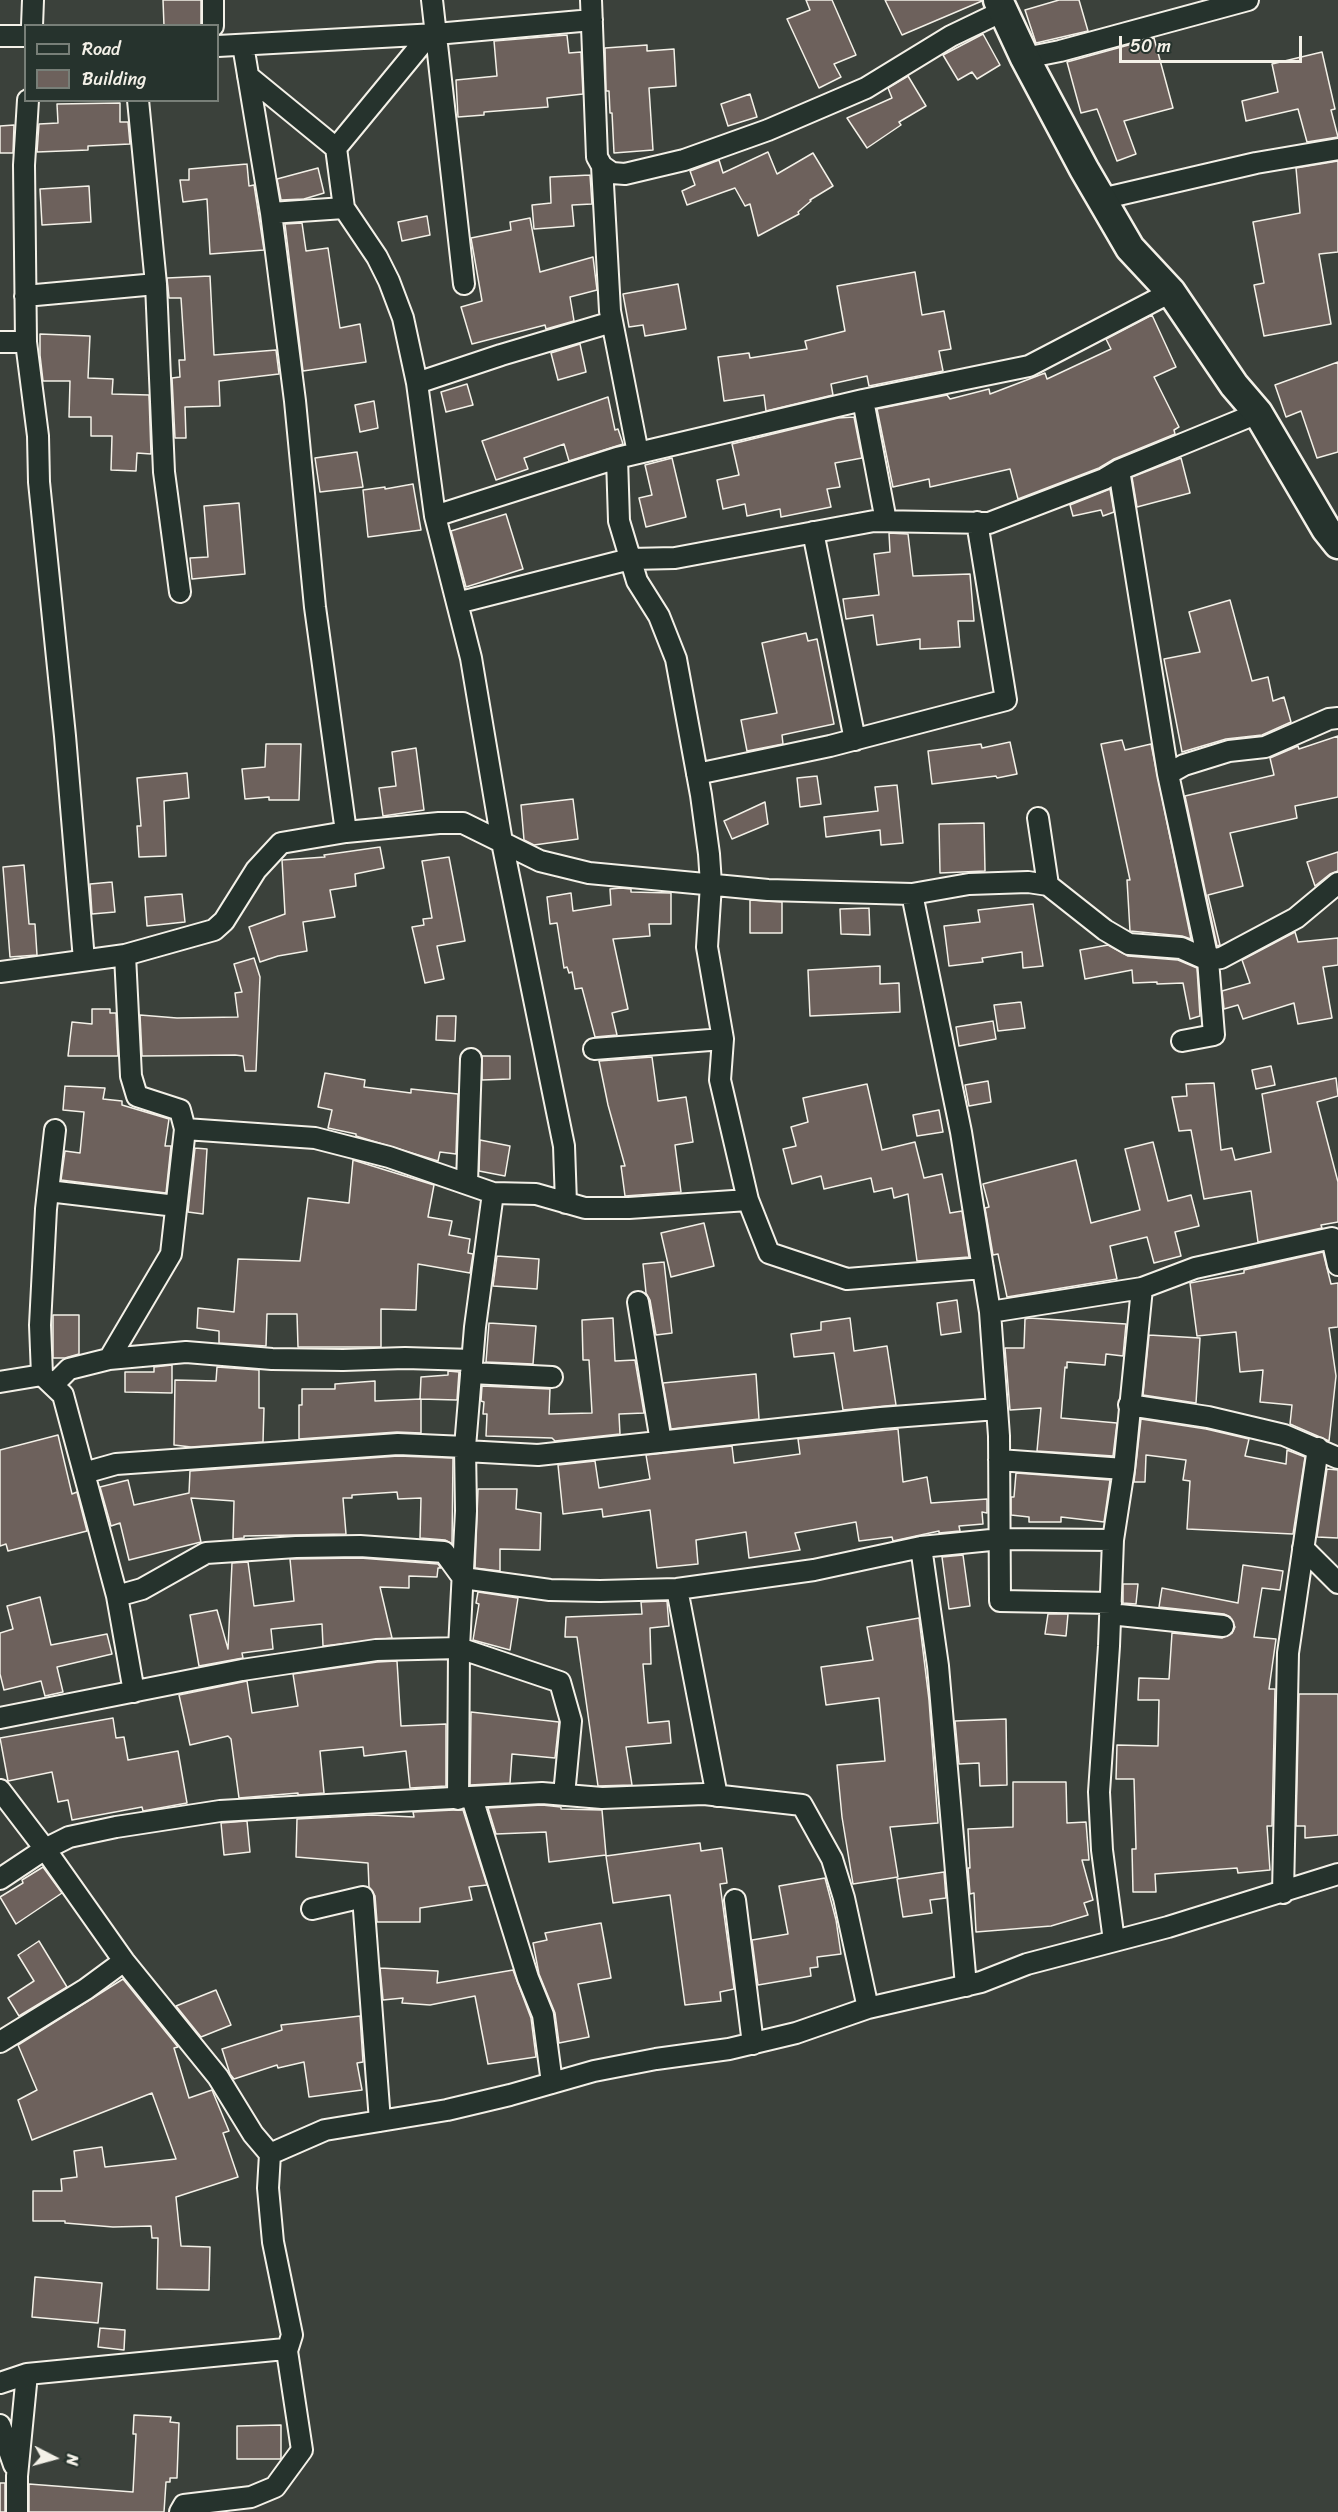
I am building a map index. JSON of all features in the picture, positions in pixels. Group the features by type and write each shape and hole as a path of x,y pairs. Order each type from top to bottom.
{"street":[{"path":"32,24 33,0"},
{"path":"213,0 213,24"},
{"path":"432,0 433,34 464,284"},
{"path":"591,0 597,157 602,166 612,322 638,453"},
{"path":"1025,58 1060,51 1248,0"},
{"path":"602,166 612,173 635,172 684,160 768,130 866,88 1000,5 1025,58 1130,248 1171,292 1234,385 1258,413 1326,529 1338,544"},
{"path":"219,46 433,34 592,20"},
{"path":"336,148 433,34"},
{"path":"0,36 24,36"},
{"path":"243,45 271,213 295,401 315,607 346,832"},
{"path":"248,76 336,148 344,208 377,257 403,318 417,383 435,516 471,658 502,842 564,1146 566,1203"},
{"path":"28,102 24,165 26,342 38,436 39,482 65,736 84,960"},
{"path":"138,102 156,284 164,472 180,591"},
{"path":"1101,199 1256,163 1338,149"},
{"path":"271,213 344,208"},
{"path":"25,296 156,284"},
{"path":"435,516 617,458 862,400 1029,366 1171,292"},
{"path":"417,383 612,322"},
{"path":"0,342 26,342"},
{"path":"862,400 886,521"},
{"path":"457,603 630,559 675,558 874,521 989,523 1104,479 1119,470 1258,413"},
{"path":"617,458 619,521 630,559 637,581 659,616 676,659 697,774 711,884 706,947 723,1039 720,1080 747,1200 769,1253 847,1279 983,1268"},
{"path":"1119,470 1168,774 1208,960 1214,1035 1182,1041"},
{"path":"697,774 855,740 1006,700 977,522"},
{"path":"813,532 855,740"},
{"path":"1168,774 1184,765 1229,751 1264,747 1329,719 1338,718"},
{"path":"1038,818 1048,885"},
{"path":"0,972 125,954 214,930 224,921 256,870 281,843 346,832 463,823 540,861 589,873 768,890 912,894 969,884 1028,882 1048,885 1105,930 1129,944 1181,948 1208,960 1221,958 1296,918 1338,883"},
{"path":"912,894 961,1132 990,1312 999,1460 1000,1601 1110,1608 1223,1626"},
{"path":"109,1359 171,1254 184,1129 180,1110 137,1096 132,1076 125,954"},
{"path":"594,1049 723,1039"},
{"path":"467,1183 471,1059"},
{"path":"184,1129 315,1138 389,1157 493,1193 536,1194 585,1208 629,1208 747,1200"},
{"path":"55,1130 48,1191 40,1326 47,1380 63,1395 117,1596 134,1692"},
{"path":"48,1191 177,1206"},
{"path":"493,1193 472,1366 465,1449 463,1578 459,1648 465,1798 543,2015 552,2083"},
{"path":"990,1312 1142,1288 1195,1268 1332,1238 1338,1265"},
{"path":"1114,1941 1102,1850 1099,1792 1113,1540 1124,1468 1142,1288"},
{"path":"638,1302 661,1442"},
{"path":"0,1382 47,1380 69,1369 109,1359 186,1352 272,1359 405,1358 552,1377"},
{"path":"1129,1405 1208,1417 1284,1435 1318,1448 1325,1455 1338,1458"},
{"path":"84,1473 116,1464 398,1444 538,1455 881,1418 997,1409"},
{"path":"1283,1893 1288,1653 1318,1448"},
{"path":"999,1460 1124,1468"},
{"path":"117,1596 142,1589 206,1553 296,1547 360,1546 444,1552 463,1578 550,1590 677,1589 814,1570 921,1547 1001,1539 1113,1540"},
{"path":"921,1547 938,1666 966,1986"},
{"path":"1303,1548 1338,1583"},
{"path":"677,1589 717,1796"},
{"path":"0,1718 242,1670 376,1650 459,1648 560,1682 571,1721 564,1795"},
{"path":"0,1790 124,1961 218,2077 253,2134 270,2154 268,2188 273,2242 292,2335 287,2351 302,2450 275,2487 251,2496 184,2505 180,2512"},
{"path":"0,1880 45,1849 69,1837 116,1827 220,1811 542,1793 602,1798 717,1796 802,1805 832,1859 844,1898 868,2008"},
{"path":"270,2154 325,2130 447,2110 594,2071 753,2044 796,2033 868,2008 966,1986 1028,1964 1283,1893 1338,1874"},
{"path":"312,1908 363,1897 380,2121"},
{"path":"735,1900 753,2044"},
{"path":"0,2042 86,1989 124,1961"},
{"path":"0,2383 27,2374 285,2349 287,2351"},
{"path":"17,2512 17,2476 27,2374"},
{"path":"0,2425 17,2476"}],"building":[{"path":"163,0 201,0 201,24 164,24"},
{"path":"806,0 832,0 856,55 834,64 841,77 819,88 787,19 810,10"},
{"path":"885,0 982,0 982,1 902,35"},
{"path":"1059,0 1079,0 1088,31 1036,43 1025,10"},
{"path":"983,34 1000,65 977,79 972,72 958,80 943,55"},
{"path":"567,35 569,53 581,52 583,94 547,98 548,107 484,112 484,115 458,117 456,80 497,76 494,41"},
{"path":"1154,38 1173,108 1124,121 1136,154 1117,161 1097,109 1081,113 1067,62"},
{"path":"647,45 647,51 674,49 676,86 649,88 653,150 614,153 612,113 610,113 609,91 606,91 605,48"},
{"path":"1322,52 1335,109 1331,110 1338,137 1307,142 1298,109 1246,121 1242,101 1278,92 1272,64"},
{"path":"908,76 926,106 899,122 901,125 867,148 847,118 892,98 888,88"},
{"path":"750,94 757,117 728,126 721,104"},
{"path":"120,103 120,122 128,122 130,144 88,146 88,150 37,152 39,124 58,123 57,104"},
{"path":"14,125 13,153 0,153 0,126"},
{"path":"768,152 777,174 813,153 833,186 810,200 798,212 799,214 758,236 750,204 745,206 735,188 687,205 682,191 695,185 690,171 719,160 723,173"},
{"path":"1338,161 1338,252 1319,254 1331,324 1264,336 1254,285 1264,283 1253,222 1300,213 1296,168"},
{"path":"247,164 249,186 254,185 264,250 210,254 207,199 183,202 180,180 189,180 189,169"},
{"path":"318,168 324,193 304,199 281,200 277,179"},
{"path":"590,175 592,204 572,205 574,226 534,229 532,205 551,203 550,177"},
{"path":"89,186 91,222 42,225 40,189"},
{"path":"427,216 430,235 402,241 398,222"},
{"path":"530,218 540,272 593,257 597,290 570,297 574,321 546,329 545,325 472,344 461,307 482,301 471,238 511,230 510,222"},
{"path":"302,223 306,251 328,248 340,328 360,324 366,362 303,371 285,224"},
{"path":"915,272 922,315 944,311 951,349 939,351 943,371 869,386 867,376 831,384 833,395 766,411 764,395 724,401 718,357 749,353 750,358 807,349 805,341 845,331 837,286"},
{"path":"210,276 214,355 276,350 279,374 219,381 220,406 185,407 186,438 175,438 172,378 180,377 179,360 185,360 181,298 169,298 167,278"},
{"path":"678,284 686,329 645,336 643,325 629,327 623,294"},
{"path":"1152,315 1176,367 1154,377 1179,427 1174,430 1175,434 1114,459 1099,468 1018,499 1010,469 930,487 929,479 893,487 877,409 947,395 950,399 989,389 990,394 1045,373 1047,379 1111,349 1106,339"},
{"path":"40,334 90,336 88,378 113,379 112,394 149,395 151,454 137,453 136,471 111,470 112,436 91,436 91,417 69,417 70,381 43,381"},
{"path":"580,344 586,372 558,380 551,353"},
{"path":"1338,362 1338,452 1317,458 1301,411 1286,417 1275,385"},
{"path":"467,384 473,405 446,412 441,392"},
{"path":"608,397 615,430 618,429 623,444 569,461 564,444 524,458 528,469 496,480 482,441"},
{"path":"374,401 378,428 360,432 355,405"},
{"path":"854,417 862,458 835,463 840,487 827,489 831,507 781,517 780,509 747,516 745,504 723,509 717,480 739,475 732,444 838,418"},
{"path":"357,452 363,487 320,492 315,458"},
{"path":"672,458 686,517 646,527 639,498 652,495 645,465"},
{"path":"1181,458 1190,493 1137,507 1132,477"},
{"path":"413,484 421,530 368,537 363,490"},
{"path":"1110,489 1114,512 1103,516 1101,510 1073,516 1070,505"},
{"path":"239,503 245,574 192,579 190,558 208,557 204,506"},
{"path":"506,514 523,569 466,587 451,531"},
{"path":"889,533 908,534 913,576 970,574 974,621 958,621 960,647 920,649 920,639 877,645 873,615 846,619 843,599 879,595 874,554 890,552"},
{"path":"1230,600 1252,681 1268,677 1273,701 1284,697 1291,722 1262,735 1226,739 1182,752 1164,659 1200,652 1189,612"},
{"path":"806,633 808,641 817,639 834,724 782,735 783,744 747,751 741,720 777,713 762,643"},
{"path":"1338,736 1338,797 1295,806 1297,818 1230,833 1243,886 1208,895 1220,945 1217,946 1185,796 1274,775 1270,758 1298,746 1299,749"},
{"path":"1122,740 1125,750 1151,744 1191,939 1182,936 1130,931 1127,880 1130,880 1101,744"},
{"path":"1010,742 1017,774 932,784 928,751 981,744 982,748"},
{"path":"266,744 301,744 299,800 269,800 269,797 245,799 242,769 265,767"},
{"path":"416,748 424,810 383,816 379,788 396,786 392,752"},
{"path":"187,773 189,798 164,801 166,856 139,857 137,826 141,826 137,778"},
{"path":"817,776 821,804 800,807 797,778"},
{"path":"897,785 903,843 881,845 880,830 826,837 824,817 878,811 875,787"},
{"path":"573,799 578,839 534,845 524,840 521,805"},
{"path":"765,802 768,824 732,839 724,821"},
{"path":"984,823 985,871 940,873 939,824"},
{"path":"380,847 384,868 355,874 356,886 330,890 335,917 303,922 307,951 260,962 249,927 285,914 282,860 325,857 324,855"},
{"path":"1338,852 1338,871 1330,874 1315,886 1307,862"},
{"path":"449,857 465,941 437,946 444,979 425,983 412,927 424,925 423,919 432,918 422,861"},
{"path":"24,865 29,924 35,924 37,955 10,957 3,867"},
{"path":"112,882 115,912 92,914 90,884"},
{"path":"610,889 631,889 631,892 671,893 671,924 649,924 650,936 613,939 628,1009 612,1013 617,1035 595,1037 582,988 575,989 572,972 569,973 567,967 564,968 557,923 550,924 547,897 571,893 573,911 611,905"},
{"path":"182,894 185,922 147,926 145,897"},
{"path":"750,900 782,902 782,933 750,933"},
{"path":"1033,904 1043,966 1023,968 1022,952 982,958 983,962 949,966 944,926 980,922 978,910"},
{"path":"869,908 870,935 841,934 840,909"},
{"path":"1295,932 1298,942 1338,938 1338,965 1323,967 1332,1018 1298,1024 1294,1003 1243,1019 1238,1005 1224,1009 1222,991 1250,983 1242,960"},
{"path":"1108,945 1128,956 1178,960 1197,968 1200,1016 1190,1019 1183,983 1133,983 1132,970 1085,979 1080,950"},
{"path":"254,958 260,977 256,1071 245,1071 243,1056 142,1056 140,1015 177,1018 238,1017 235,993 242,992 234,964"},
{"path":"880,966 880,984 899,983 900,1012 810,1016 808,970"},
{"path":"1021,1002 1025,1028 998,1031 994,1005"},
{"path":"92,1009 110,1009 110,1013 116,1013 118,1056 68,1056 72,1022 92,1024"},
{"path":"437,1016 456,1016 455,1041 436,1040"},
{"path":"993,1021 996,1039 959,1046 956,1027"},
{"path":"482,1056 510,1056 510,1079 482,1080"},
{"path":"652,1057 658,1101 686,1097 693,1142 675,1145 681,1192 625,1196 621,1166 625,1166 608,1105 599,1061"},
{"path":"1271,1066 1275,1085 1256,1089 1252,1070"},
{"path":"325,1073 365,1080 364,1087 411,1093 411,1089 458,1094 456,1154 440,1152 438,1161 356,1136 356,1134 328,1128 332,1110 318,1107"},
{"path":"1336,1078 1338,1096 1317,1102 1338,1182 1338,1222 1321,1225 1322,1228 1258,1242 1251,1191 1204,1199 1191,1130 1179,1131 1172,1097 1187,1096 1186,1084 1214,1083 1221,1150 1232,1148 1235,1160 1271,1152 1262,1094"},
{"path":"988,1081 991,1102 969,1106 965,1085"},
{"path":"867,1084 882,1150 915,1142 924,1178 942,1174 950,1213 962,1211 969,1257 917,1261 908,1194 894,1198 892,1188 874,1192 871,1178 824,1189 821,1176 792,1184 783,1149 796,1146 791,1127 808,1122 803,1098"},
{"path":"65,1086 105,1088 103,1099 122,1101 122,1105 169,1119 165,1146 171,1146 166,1193 61,1180 65,1151 80,1153 84,1112 63,1110"},
{"path":"939,1110 943,1132 917,1136 913,1115"},
{"path":"480,1140 510,1146 505,1176 479,1171"},
{"path":"1153,1142 1168,1201 1191,1195 1199,1226 1175,1232 1181,1256 1154,1263 1147,1237 1110,1246 1117,1279 1007,1297 998,1254 993,1255 985,1208 989,1207 983,1184 1076,1160 1091,1223 1140,1210 1125,1149"},
{"path":"195,1148 207,1149 203,1214 188,1212"},
{"path":"353,1160 434,1185 428,1217 452,1221 449,1235 470,1239 468,1253 473,1254 470,1273 418,1264 416,1310 381,1309 381,1347 298,1347 297,1314 267,1314 266,1346 219,1343 219,1331 197,1328 198,1308 234,1312 238,1259 300,1261 308,1198 349,1203"},
{"path":"704,1223 714,1266 671,1277 661,1233"},
{"path":"1323,1252 1331,1284 1338,1283 1338,1327 1329,1328 1336,1376 1329,1441 1290,1424 1292,1405 1260,1402 1263,1370 1240,1372 1236,1332 1197,1336 1190,1283 1244,1273 1244,1270"},
{"path":"497,1256 539,1259 537,1289 493,1286"},
{"path":"664,1262 672,1333 656,1335 650,1300 646,1293 643,1264"},
{"path":"957,1300 961,1332 941,1335 937,1303"},
{"path":"53,1315 79,1315 79,1354 65,1358 53,1358"},
{"path":"613,1318 615,1361 635,1360 644,1413 619,1414 620,1434 555,1441 552,1438 486,1436 487,1414 483,1414 482,1386 550,1389 549,1414 592,1413 589,1360 583,1360 582,1320"},
{"path":"850,1318 854,1351 887,1346 896,1405 843,1410 834,1353 794,1357 791,1334 821,1330 821,1322"},
{"path":"1025,1319 1126,1324 1123,1356 1106,1354 1105,1365 1067,1362 1067,1368 1065,1367 1061,1418 1117,1423 1113,1456 1037,1451 1041,1408 1010,1410 1005,1348 1024,1348"},
{"path":"489,1323 536,1326 533,1364 486,1362"},
{"path":"1149,1335 1200,1338 1196,1403 1143,1395"},
{"path":"172,1365 172,1393 125,1392 125,1372 154,1372 154,1367"},
{"path":"217,1367 259,1370 259,1408 264,1408 263,1442 191,1447 174,1445 175,1380 216,1381"},
{"path":"448,1371 459,1372 457,1400 420,1399 421,1377 448,1375"},
{"path":"756,1374 759,1419 671,1429 663,1383"},
{"path":"375,1381 375,1401 421,1399 421,1433 397,1432 299,1439 299,1405 302,1405 302,1389 335,1389 335,1384"},
{"path":"1141,1419 1206,1429 1249,1439 1245,1456 1286,1464 1287,1450 1305,1457 1293,1534 1187,1529 1190,1481 1183,1480 1186,1460 1146,1455 1145,1482 1134,1482"},
{"path":"898,1429 903,1482 927,1477 931,1503 987,1499 987,1513 982,1512 983,1524 959,1526 960,1531 939,1533 939,1531 893,1541 892,1537 859,1541 856,1522 795,1533 800,1550 749,1558 746,1532 696,1540 698,1564 657,1568 650,1510 603,1517 602,1509 563,1514 558,1465 595,1461 599,1488 650,1479 646,1455 732,1446 734,1463 800,1454 798,1439"},
{"path":"58,1435 72,1494 77,1492 87,1531 8,1551 6,1544 0,1546 0,1450"},
{"path":"398,1456 453,1458 452,1544 445,1540 420,1538 421,1498 398,1499 397,1492 352,1495 352,1498 343,1498 346,1534 244,1536 244,1538 233,1539 234,1501 191,1498 201,1542 129,1560 120,1523 111,1526 100,1487 128,1480 134,1505 189,1493 190,1471"},
{"path":"1327,1469 1338,1470 1338,1538 1317,1537"},
{"path":"1016,1473 1110,1480 1104,1522 1061,1517 1061,1522 1029,1522 1029,1517 1011,1515 1011,1497 1014,1497"},
{"path":"478,1489 517,1489 516,1509 541,1513 540,1550 500,1549 500,1571 475,1568"},
{"path":"963,1555 970,1606 949,1609 942,1557"},
{"path":"360,1558 438,1564 441,1568 438,1568 437,1577 409,1576 409,1588 380,1587 392,1638 323,1646 322,1624 271,1629 273,1649 242,1653 243,1658 199,1666 190,1615 217,1610 228,1649 232,1563 248,1562 254,1606 294,1601 290,1559"},
{"path":"1243,1565 1283,1571 1280,1590 1262,1588 1254,1637 1276,1639 1269,1689 1275,1689 1272,1826 1267,1826 1270,1870 1238,1873 1237,1868 1155,1874 1156,1892 1133,1892 1132,1849 1136,1849 1134,1779 1116,1779 1117,1745 1158,1746 1159,1700 1138,1700 1139,1678 1169,1679 1172,1633 1222,1638 1232,1633 1235,1627 1230,1617 1224,1614 1159,1607 1162,1588 1238,1603"},
{"path":"1123,1584 1138,1584 1136,1604 1123,1603"},
{"path":"478,1592 518,1598 510,1650 473,1640 479,1604 476,1603"},
{"path":"40,1597 51,1645 107,1634 112,1654 57,1667 63,1692 45,1696 41,1681 4,1690 0,1674 0,1633 13,1629 7,1606"},
{"path":"667,1601 669,1626 650,1628 651,1664 643,1664 648,1723 669,1721 671,1743 626,1747 632,1785 598,1786 577,1637 565,1637 566,1617 642,1614 641,1602"},
{"path":"1048,1614 1068,1614 1066,1636 1045,1634"},
{"path":"919,1618 929,1700 938,1823 890,1827 898,1877 853,1884 842,1817 837,1765 885,1761 879,1698 826,1705 821,1667 873,1660 867,1627"},
{"path":"397,1661 401,1726 446,1724 446,1786 410,1788 406,1751 364,1756 363,1747 320,1751 324,1793 239,1798 231,1739 228,1736 190,1745 179,1695 247,1681 252,1713 298,1706 293,1674"},
{"path":"1299,1694 1338,1694 1338,1835 1305,1838 1305,1826 1296,1826"},
{"path":"471,1712 559,1722 555,1758 512,1754 510,1783 470,1785"},
{"path":"113,1718 116,1738 124,1737 128,1760 178,1751 187,1803 143,1811 142,1807 72,1820 68,1800 58,1802 52,1772 8,1781 0,1738"},
{"path":"1006,1719 1007,1785 980,1786 979,1763 959,1764 955,1721"},
{"path":"1013,1782 1066,1782 1067,1823 1086,1822 1089,1860 1082,1860 1093,1900 1084,1903 1088,1915 1051,1926 976,1932 974,1893 970,1894 968,1829 1013,1827"},
{"path":"542,1805 561,1807 561,1809 602,1810 606,1855 549,1862 546,1832 496,1834 488,1808"},
{"path":"463,1810 487,1885 469,1887 472,1900 420,1908 420,1922 377,1922 375,1896 369,1887 368,1863 296,1857 297,1819 372,1815 414,1817 413,1812"},
{"path":"247,1821 250,1852 224,1855 221,1823"},
{"path":"700,1843 701,1851 722,1848 727,1883 720,1884 734,1989 720,1992 721,2001 685,2005 670,1895 613,1903 606,1856"},
{"path":"43,1867 62,1893 16,1924 0,1897"},
{"path":"944,1872 946,1898 930,1900 932,1913 903,1917 897,1879"},
{"path":"825,1878 836,1920 841,1954 817,1957 818,1967 810,1968 811,1976 758,1985 752,1940 788,1934 779,1886"},
{"path":"601,1923 611,1978 578,1984 589,2037 559,2043 555,2013 539,1974 533,1943 547,1940 545,1933"},
{"path":"39,1941 67,1987 19,2016 8,1998 34,1981 18,1955"},
{"path":"380,1968 438,1971 437,1983 513,1970 531,2018 536,2057 488,2064 475,1996 430,2005 402,2003 403,1998 383,2000"},
{"path":"123,1979 178,2047 174,2048 189,2098 212,2090 229,2131 223,2133 238,2177 176,2197 181,2246 210,2247 209,2290 157,2289 158,2238 152,2238 151,2226 113,2227 65,2223 65,2221 33,2221 33,2191 62,2191 61,2179 77,2177 74,2151 102,2147 105,2167 176,2159 152,2093 32,2140 18,2100 37,2090 18,2045"},
{"path":"216,1990 231,2025 201,2037 176,2006"},
{"path":"360,2016 363,2062 357,2063 362,2090 309,2097 304,2062 278,2068 277,2065 234,2079 230,2074 222,2049 282,2030 281,2025"},
{"path":"35,2277 102,2283 98,2323 32,2317"},
{"path":"100,2328 125,2330 124,2350 98,2347"},
{"path":"134,2415 171,2417 170,2422 179,2423 177,2478 170,2478 170,2482 166,2482 164,2512 29,2512 29,2484 133,2492 136,2434 133,2434"},
{"path":"281,2425 281,2459 237,2459 237,2426"},
{"path":"0,2483 5,2483 5,2512 0,2512"}]}
